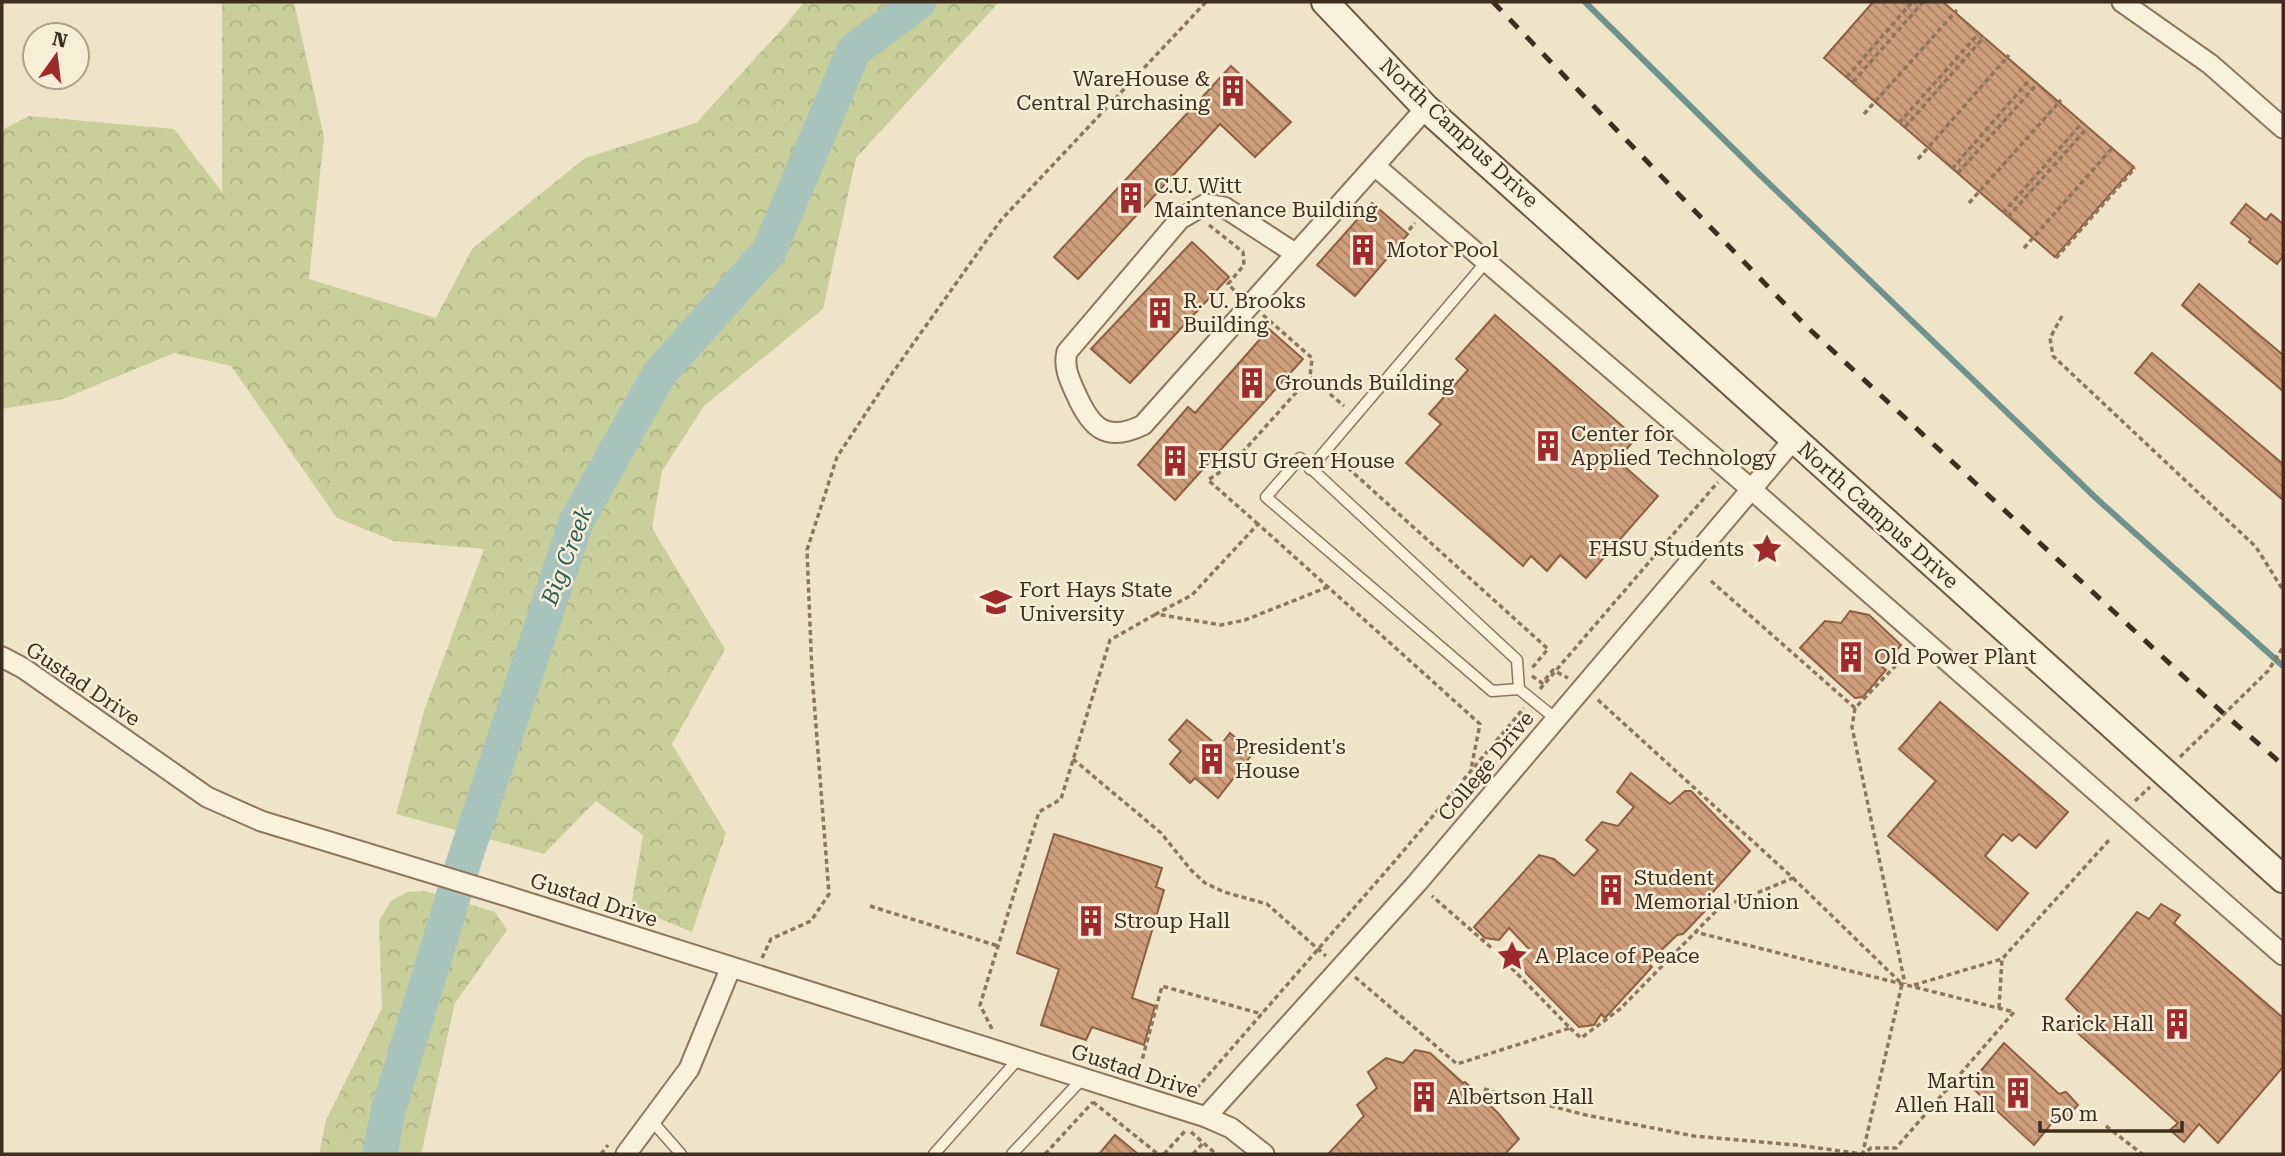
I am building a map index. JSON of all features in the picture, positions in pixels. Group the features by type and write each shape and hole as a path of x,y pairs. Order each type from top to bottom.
{"main road":[{"name":"North Campus Drive","path":"1325,2 1426,108 2283,879"}],"street":[{"path":"2122,2 2210,64 2283,128"},
{"path":"1296,254 1224,207 1206,204 1180,219 1067,352 1065,360 1070,380 1092,424 1113,433 1127,433 1143,425 1375,166 1426,108"},
{"path":"1375,166 1728,469 2283,955"},
{"name":"College Drive","path":"1206,1117 1417,883 1794,439"},
{"name":"Gustad Drive","path":"2,657 23,668 207,797 261,821 1206,1117 1231,1128 1264,1154"},
{"path":"626,1154 689,1069 731,967"}],"lane":[{"path":"1310,469 1486,261"},
{"path":"1519,689 1517,660 1300,458 1266,497 1492,691 1519,689 1556,719"},
{"path":"934,1154 1019,1058"},
{"path":"1012,1154 1083,1078"},
{"path":"651,1120 681,1154"}],"path":[{"path":"756,975 771,939 811,921 829,894 812,674 807,550 837,457 891,375 1001,220 1206,2"},
{"path":"1847,77 1912,2"},
{"path":"1853,82 1923,2"},
{"path":"1906,9 1912,14"},
{"path":"1864,114 1957,10"},
{"path":"1899,123 1979,33"},
{"path":"1884,34 1890,39"},
{"path":"1905,127 1984,37"},
{"path":"1960,54 1965,59"},
{"path":"1918,159 2009,55"},
{"path":"1862,59 1868,64"},
{"path":"1952,169 2031,78"},
{"path":"1937,79 1943,84"},
{"path":"1958,173 2037,83"},
{"path":"2012,99 2018,104"},
{"path":"1969,203 2061,100"},
{"path":"1915,105 1921,109"},
{"path":"2003,213 2082,123"},
{"path":"1990,124 1996,129"},
{"path":"2008,217 2088,127"},
{"path":"2064,144 2069,148"},
{"path":"2024,248 2114,146"},
{"path":"1969,150 1974,155"},
{"path":"2056,258 2097,215 2135,168"},
{"path":"2042,169 2048,173"},
{"path":"2020,193 2025,198"},
{"path":"1409,230 1415,223 1423,222"},
{"path":"2062,316 2050,338 2053,356 2256,547 2283,590"},
{"path":"1310,377 1232,464 1208,480 1480,724 1471,771"},
{"path":"1339,446 1337,458 1548,649 1528,673 1542,683 1553,670 1583,687 1793,878 1903,984"},
{"path":"1194,1092 1728,469"},
{"path":"993,1031 980,1005 1039,812 1061,799 1110,639 1192,595 1258,524"},
{"path":"1711,581 1854,708"},
{"path":"1156,614 1221,625 1245,620 1328,587"},
{"path":"2123,814 2267,671 2283,648"},
{"path":"1863,1154 1903,984 1852,727 1854,708 1902,659"},
{"path":"1911,986 2003,959 2110,839"},
{"path":"1570,1028 1581,1038 1620,1009 1718,909 1793,878"},
{"path":"870,906 998,946"},
{"path":"1484,1089 1586,1115 1694,1136 1863,1154 1871,1147 1896,1149 1965,1065 2014,1012 1695,932"},
{"path":"1999,1008 2003,959"},
{"path":"1138,1075 1162,986 1262,1014"},
{"path":"1045,1154 1099,1096"},
{"path":"1093,1102 1158,1154"},
{"path":"2106,1126 2141,1154"},
{"path":"1164,1154 1187,1129"},
{"path":"1193,1154 1203,1143"},
{"path":"601,1154 609,1144"}],"green space":[{"path":"222,2 294,2 324,137 309,279 436,318 472,249 585,158 696,123 804,2 999,2 856,158 823,309 704,406 662,471 652,528 725,649 672,744 726,833 692,932 631,907 643,835 596,801 544,854 396,814 424,711 484,549 394,541 337,518 231,366 174,353 63,399 2,409 2,130 29,116 174,129 222,192"},
{"path":"425,891 495,912 507,930 455,1003 421,1154 319,1154 326,1120 382,1008 379,921 391,901 407,892"}],"building":[{"path":"1873,2 1943,2 2134,167 2055,257 1824,58"},
{"path":"1231,66 1291,122 1255,157 1220,124 1078,279 1054,257"},
{"name":"Motor Pool","path":"1372,203 1408,234 1355,296 1317,265"},
{"path":"2246,204 2266,220 2271,214 2283,224 2283,256 2277,264 2249,242 2251,239 2231,223"},
{"name":"R. U. Brooks Building","path":"1192,242 1229,277 1130,383 1091,349"},
{"path":"2199,284 2283,355 2283,391 2182,305"},
{"name":"Center for Applied Technology","path":"1495,315 1636,438 1617,460 1658,496 1586,578 1560,555 1547,571 1531,556 1523,566 1406,463 1441,424 1429,414 1468,370 1456,359"},
{"name":"Grounds Building","path":"1269,329 1303,359 1175,500 1138,465 1188,407 1195,413"},
{"path":"2152,353 2283,464 2283,500 2135,373"},
{"name":"Old Power Plant","path":"1850,611 1869,615 1901,645 1882,667 1886,670 1863,697 1855,698 1800,648 1825,621 1841,623"},
{"path":"1940,702 2068,812 2036,848 2019,834 2012,841 2003,834 1985,856 2028,893 1997,930 1888,836 1936,781 1899,749"},
{"name":"President's House","path":"1187,720 1219,747 1230,733 1253,753 1218,798 1195,778 1190,783 1170,764 1181,751 1169,740"},
{"name":"Student Memorial Union","path":"1631,773 1670,804 1685,791 1691,791 1750,851 1702,904 1706,910 1683,934 1677,935 1648,963 1652,967 1605,1018 1601,1014 1594,1025 1579,1027 1517,964 1530,950 1509,928 1499,940 1485,938 1474,927 1539,855 1554,859 1574,876 1598,850 1586,840 1602,822 1618,826 1634,807 1617,792"},
{"name":"Stroup Hall","path":"1054,834 1162,868 1156,887 1164,890 1132,998 1155,1006 1144,1045 1092,1027 1086,1040 1041,1025 1059,969 1017,953"},
{"name":"Rarick Hall","path":"2161,904 2180,915 2174,923 2283,1018 2283,1067 2218,1143 2199,1124 2184,1142 2170,1130 2178,1123 2070,1026 2081,1014 2066,999 2137,912 2149,919"},
{"name":"Martin Allen Hall","path":"2004,1043 2059,1094 2066,1092 2078,1105 2066,1118 2060,1113 2034,1145 1969,1085"},
{"name":"Albertson Hall","path":"1415,1050 1430,1053 1498,1113 1519,1139 1505,1154 1328,1154 1364,1116 1357,1105 1377,1088 1368,1072 1386,1058 1403,1063"},
{"path":"1115,1135 1138,1154 1099,1154"}],"waterway":[{"name":"Big Creek","path":"380,1154 388,1111 464,861 576,522 659,374 769,251 854,50 919,2"},
{"path":"1585,2 1757,172 2097,499 2283,666"}],"railway":[{"path":"1493,2 1805,325 2223,713 2283,765"}],"place":[{"name":"WareHouse & Central Purchasing","path":"1233,91"},
{"name":"C.U. Witt Maintenance Building","path":"1131,198"},
{"name":"Motor Pool","path":"1363,250"},
{"name":"R. U. Brooks Building","path":"1160,313"},
{"name":"Grounds Building","path":"1252,383"},
{"name":"Center for Applied Technology","path":"1548,446"},
{"name":"FHSU Green House","path":"1175,461"},
{"name":"FHSU Students","path":"1767,549"},
{"name":"Fort Hays State University","path":"996,602"},
{"name":"Old Power Plant","path":"1851,657"},
{"name":"President's House","path":"1212,759"},
{"name":"Student Memorial Union","path":"1611,890"},
{"name":"Stroup Hall","path":"1091,921"},
{"name":"A Place of Peace","path":"1512,956"},
{"name":"Rarick Hall","path":"2177,1024"},
{"name":"Martin Allen Hall","path":"2018,1093"},
{"name":"Albertson Hall","path":"1424,1097"}]}
